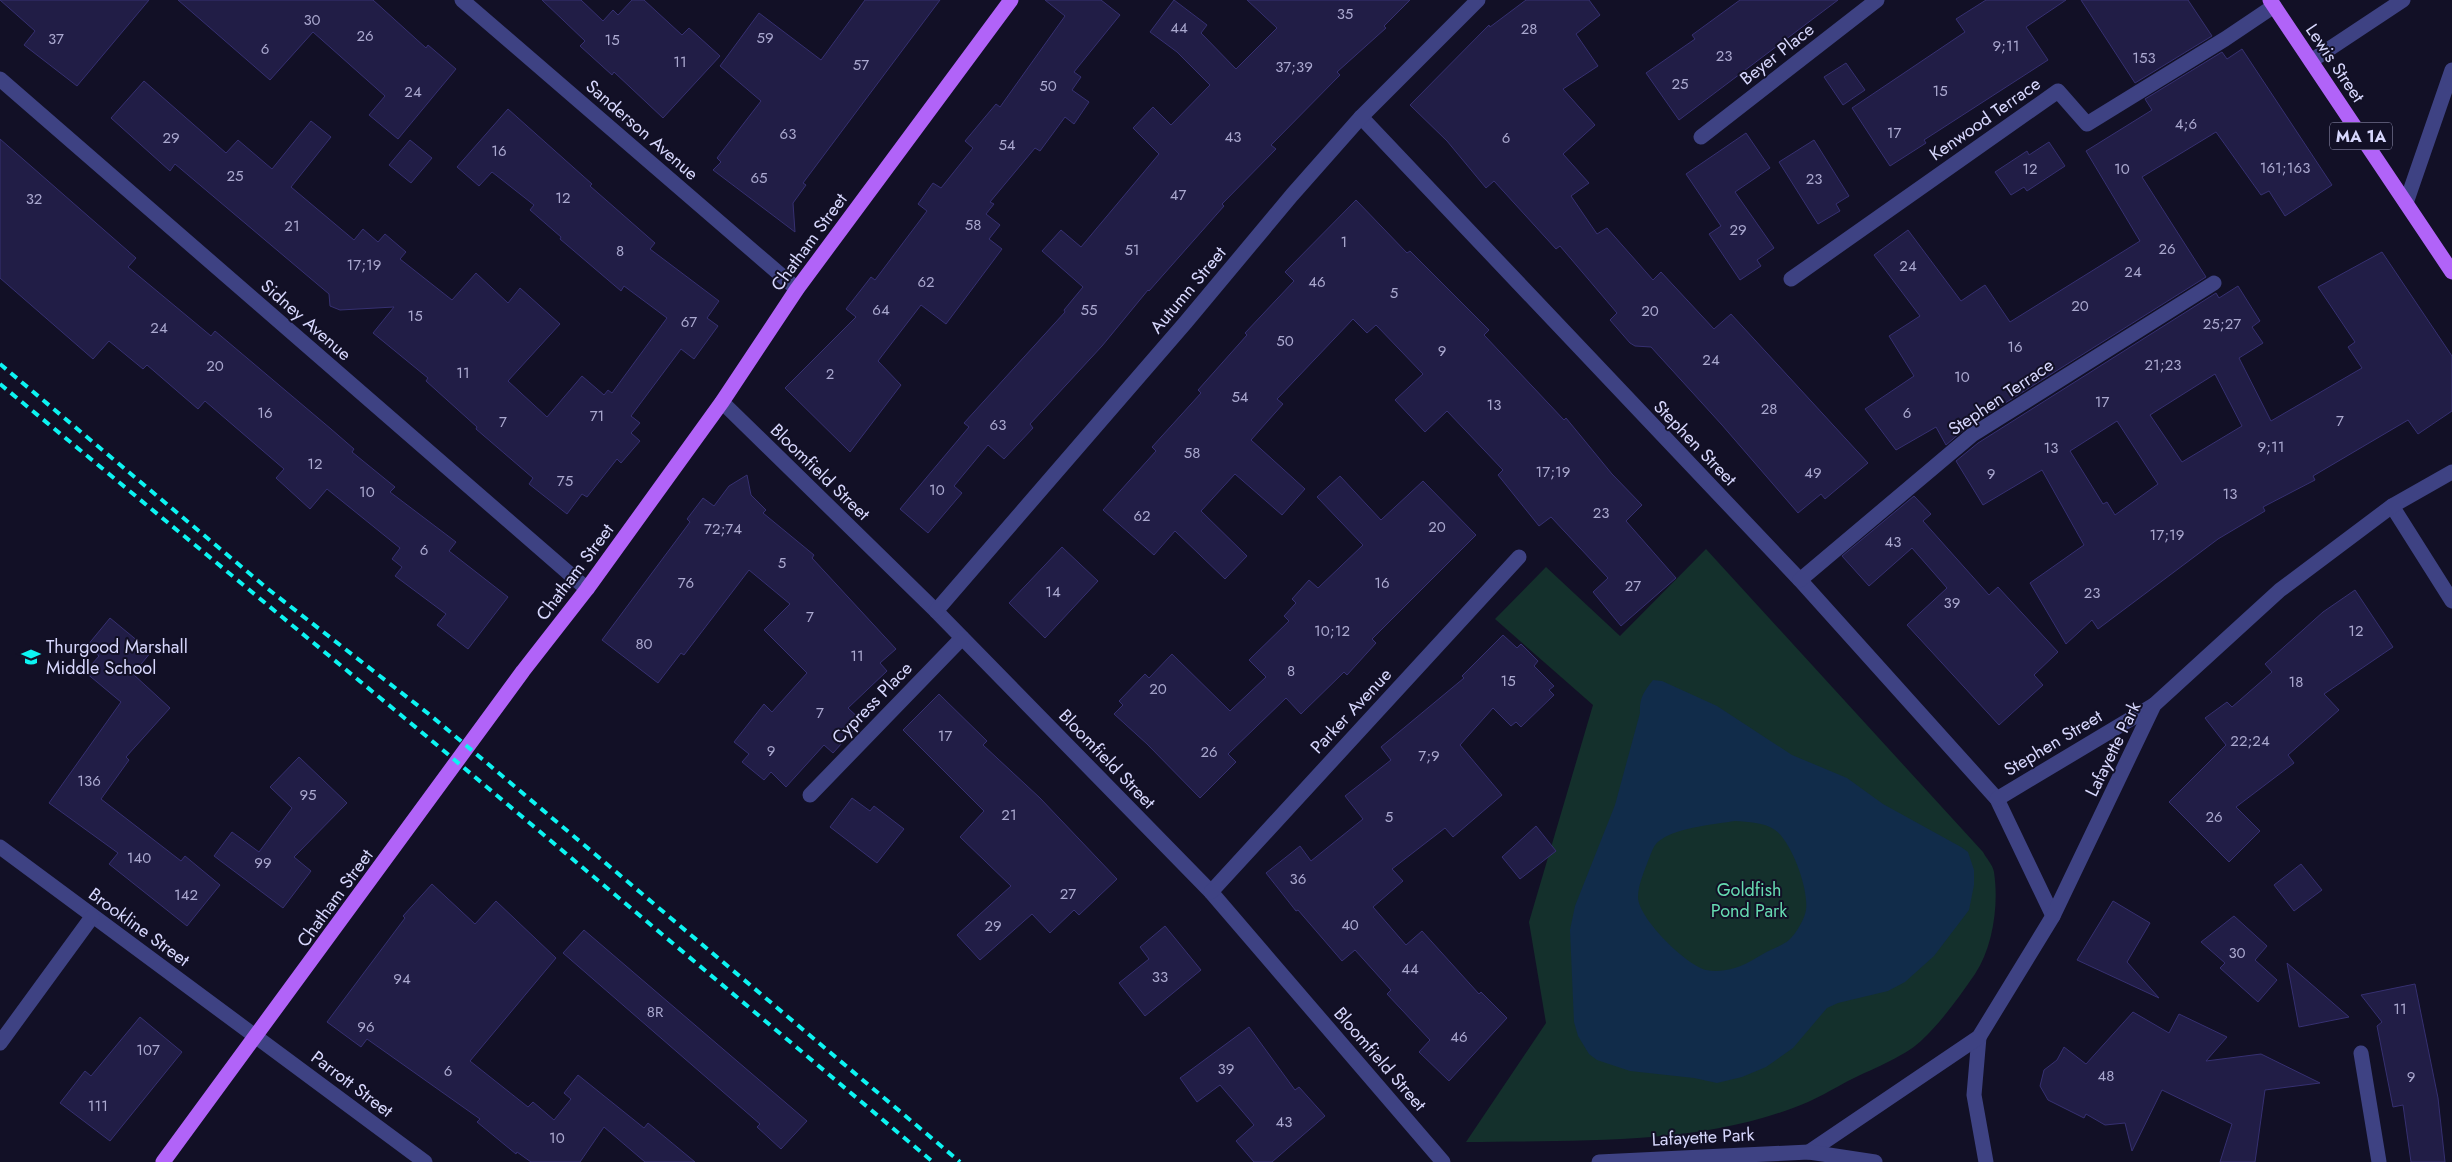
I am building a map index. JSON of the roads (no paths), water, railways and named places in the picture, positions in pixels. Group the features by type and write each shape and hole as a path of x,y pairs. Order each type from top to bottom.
{"main road":[{"name":"Chatham Street","path":"163,1162 523,671 587,589 722,402 797,289 1010,0"},
{"name":"Lewis Street","path":"2272,3 2452,272"}],"street":[{"name":"Sanderson Avenue","path":"462,0 797,289"},
{"name":"Autumn Street","path":"936,611 1186,322 1292,196 1362,118 1478,0"},
{"name":"Beyer Place","path":"1701,137 1877,0"},
{"path":"2311,61 2403,0"},
{"name":"Kenwood Terrace","path":"1791,279 2058,91 2087,124 2225,39 2272,3"},
{"path":"2406,203 2452,70"},
{"name":"Sidney Avenue","path":"0,79 587,589"},
{"name":"Stephen Street","path":"1362,118 1800,580 1997,799 2053,916"},
{"name":"Stephen Terrace","path":"1800,580 1972,434 2214,283"},
{"name":"Bloomfield Street","path":"722,402 936,611 1211,892 1443,1162"},
{"name":"Lafayette Park","path":"1809,1152 1979,1037 2053,916 2154,705 2280,590 2392,506 2452,472"},
{"path":"2392,506 2452,601"},
{"name":"Parker Avenue","path":"1211,892 1519,557"},
{"name":"Cypress Place","path":"810,795 962,638"},
{"name":"Stephen Street","path":"1997,799 2154,705"},
{"name":"Brookline Street","path":"0,847 92,918 257,1036"},
{"path":"0,1043 92,918"},
{"name":"Parrott Street","path":"257,1036 425,1162"},
{"name":"Lafayette Park","path":"1979,1037 1974,1095 1986,1162"},
{"path":"2361,1053 2379,1162"},
{"name":"Lafayette Park","path":"1599,1162 1809,1152 1875,1162"}],"water":[{"path":"1653,680 1662,681 1717,706 1792,755 1847,778 1883,804 1968,852 1974,870 1974,885 1969,910 1934,956 1905,982 1888,991 1838,1003 1827,1008 1793,1048 1766,1067 1742,1077 1717,1083 1694,1078 1630,1071 1597,1060 1589,1054 1578,1036 1574,1022 1570,930 1575,906 1615,805 1640,713 1641,699","holes":["1735,821 1766,825 1781,836 1798,867 1805,891 1806,910 1794,934 1783,944 1736,968 1722,971 1706,970 1687,959 1664,940 1654,928 1640,906 1639,888 1653,849 1662,839 1687,829"]}],"railway":[{"path":"0,364 268,589 430,715 960,1162"},
{"path":"0,384 419,730 933,1162"}],"place":[{"name":"Thurgood Marshall Middle School","path":"31,657"}],"park label":[{"name":"Goldfish Pond Park","path":"1749,900"}]}
